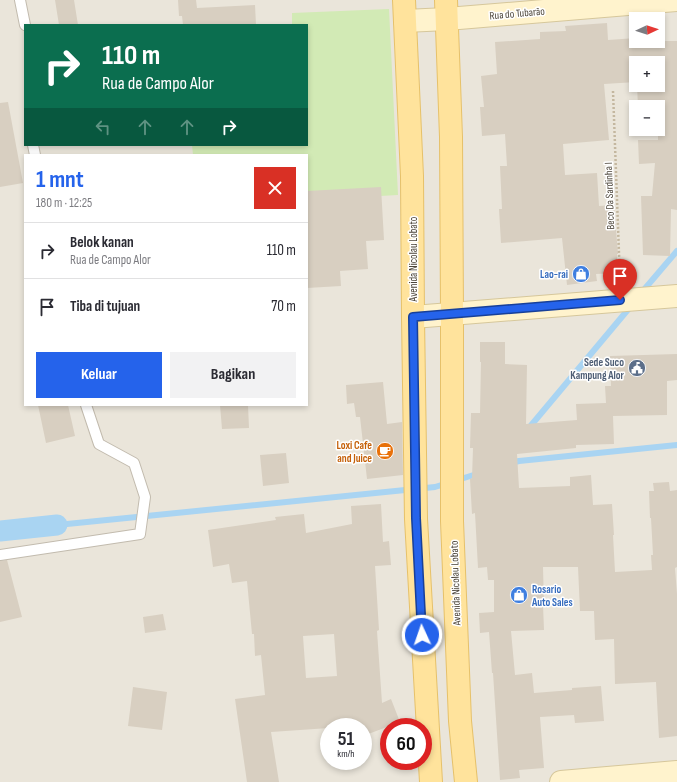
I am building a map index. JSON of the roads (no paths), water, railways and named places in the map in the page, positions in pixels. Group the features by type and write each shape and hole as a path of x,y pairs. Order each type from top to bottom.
{"main road":[{"name":"Avenida Nicolau Lobato","path":"404,10 412,176 416,518 431,782"},
{"name":"Avenida Nicolau Lobato","path":"447,10 451,137 452,521 460,721 466,782"}],"street":[{"name":"Rua do Tubarão","path":"404,10 447,10 676,0"},
{"path":"413,317 670,297"},
{"path":"561,782 677,772"}],"lane":[{"path":"20,0 25,24"},
{"path":"0,555 140,534 146,497 134,462 99,444 86,406"}],"waterway":[{"path":"642,292 677,251"},
{"path":"528,429 631,306"},
{"path":"511,463 677,445"},
{"path":"57,525 435,487 480,473"},
{"path":"0,531 57,525"}],"place":[{"name":"Lao-rai","path":"581,274"},
{"name":"Sede Suco Kampung Alor","path":"637,368"},
{"name":"Loxi Cafe and Juice","path":"385,451"},
{"name":"Rosario Auto Sales","path":"519,595"}]}
